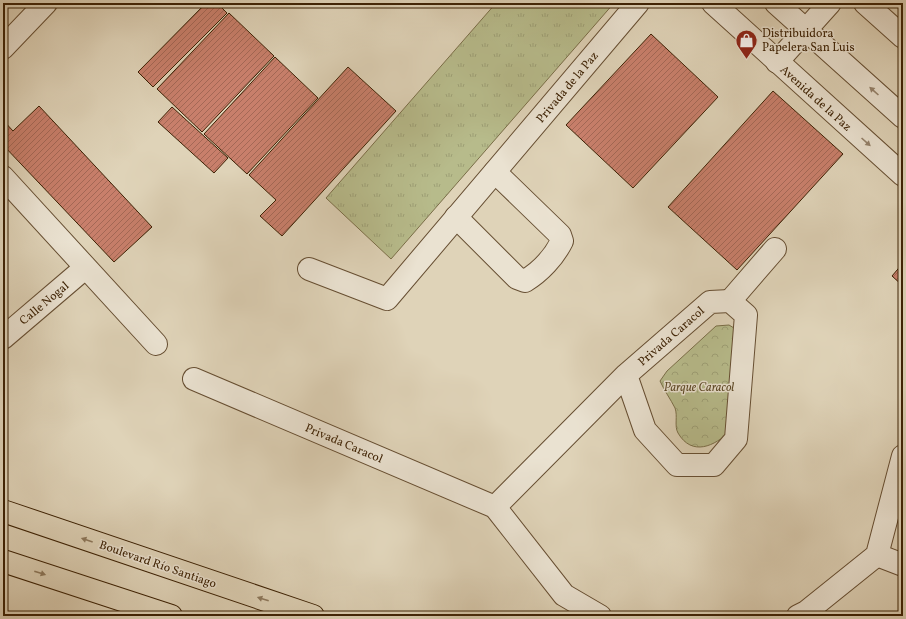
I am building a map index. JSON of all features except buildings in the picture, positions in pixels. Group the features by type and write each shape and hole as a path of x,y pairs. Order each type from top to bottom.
{"main road":[{"name":"Boulevard Río Santiago","path":"3,511 313,616"},
{"path":"3,561 171,616"}],"street":[{"path":"3,48 46,3"},
{"name":"Privada de la Paz","path":"309,269 387,299 638,3"},
{"name":"Avenida de la Paz","path":"713,3 903,175"},
{"path":"776,3 903,117"},
{"path":"777,62 830,3"},
{"path":"865,3 903,37"},
{"path":"456,217 517,278 525,281 534,276 557,252 562,241 560,235 495,172"},
{"path":"3,177 156,344"},
{"path":"730,301 775,249"},
{"name":"Calle Nogal","path":"3,338 85,268"},
{"name":"Privada Caracol","path":"495,507 626,375 710,302 730,301 746,316 736,439 714,465 677,464 645,430 626,375"},
{"name":"Privada Caracol","path":"194,379 495,507 564,595 600,616"},
{"path":"798,616 806,612 877,555 903,456"},
{"path":"877,555 903,565"}],"green space":[{"path":"496,3 614,3 391,259 326,198"},
{"name":"Parque Caracol","path":"729,325 734,328 730,431 711,445 697,447 690,445 678,433 676,427 675,408 660,381 667,371 716,326"}],"place":[{"name":"Distribuidora Papelera San Luis","path":"747,60"}]}
